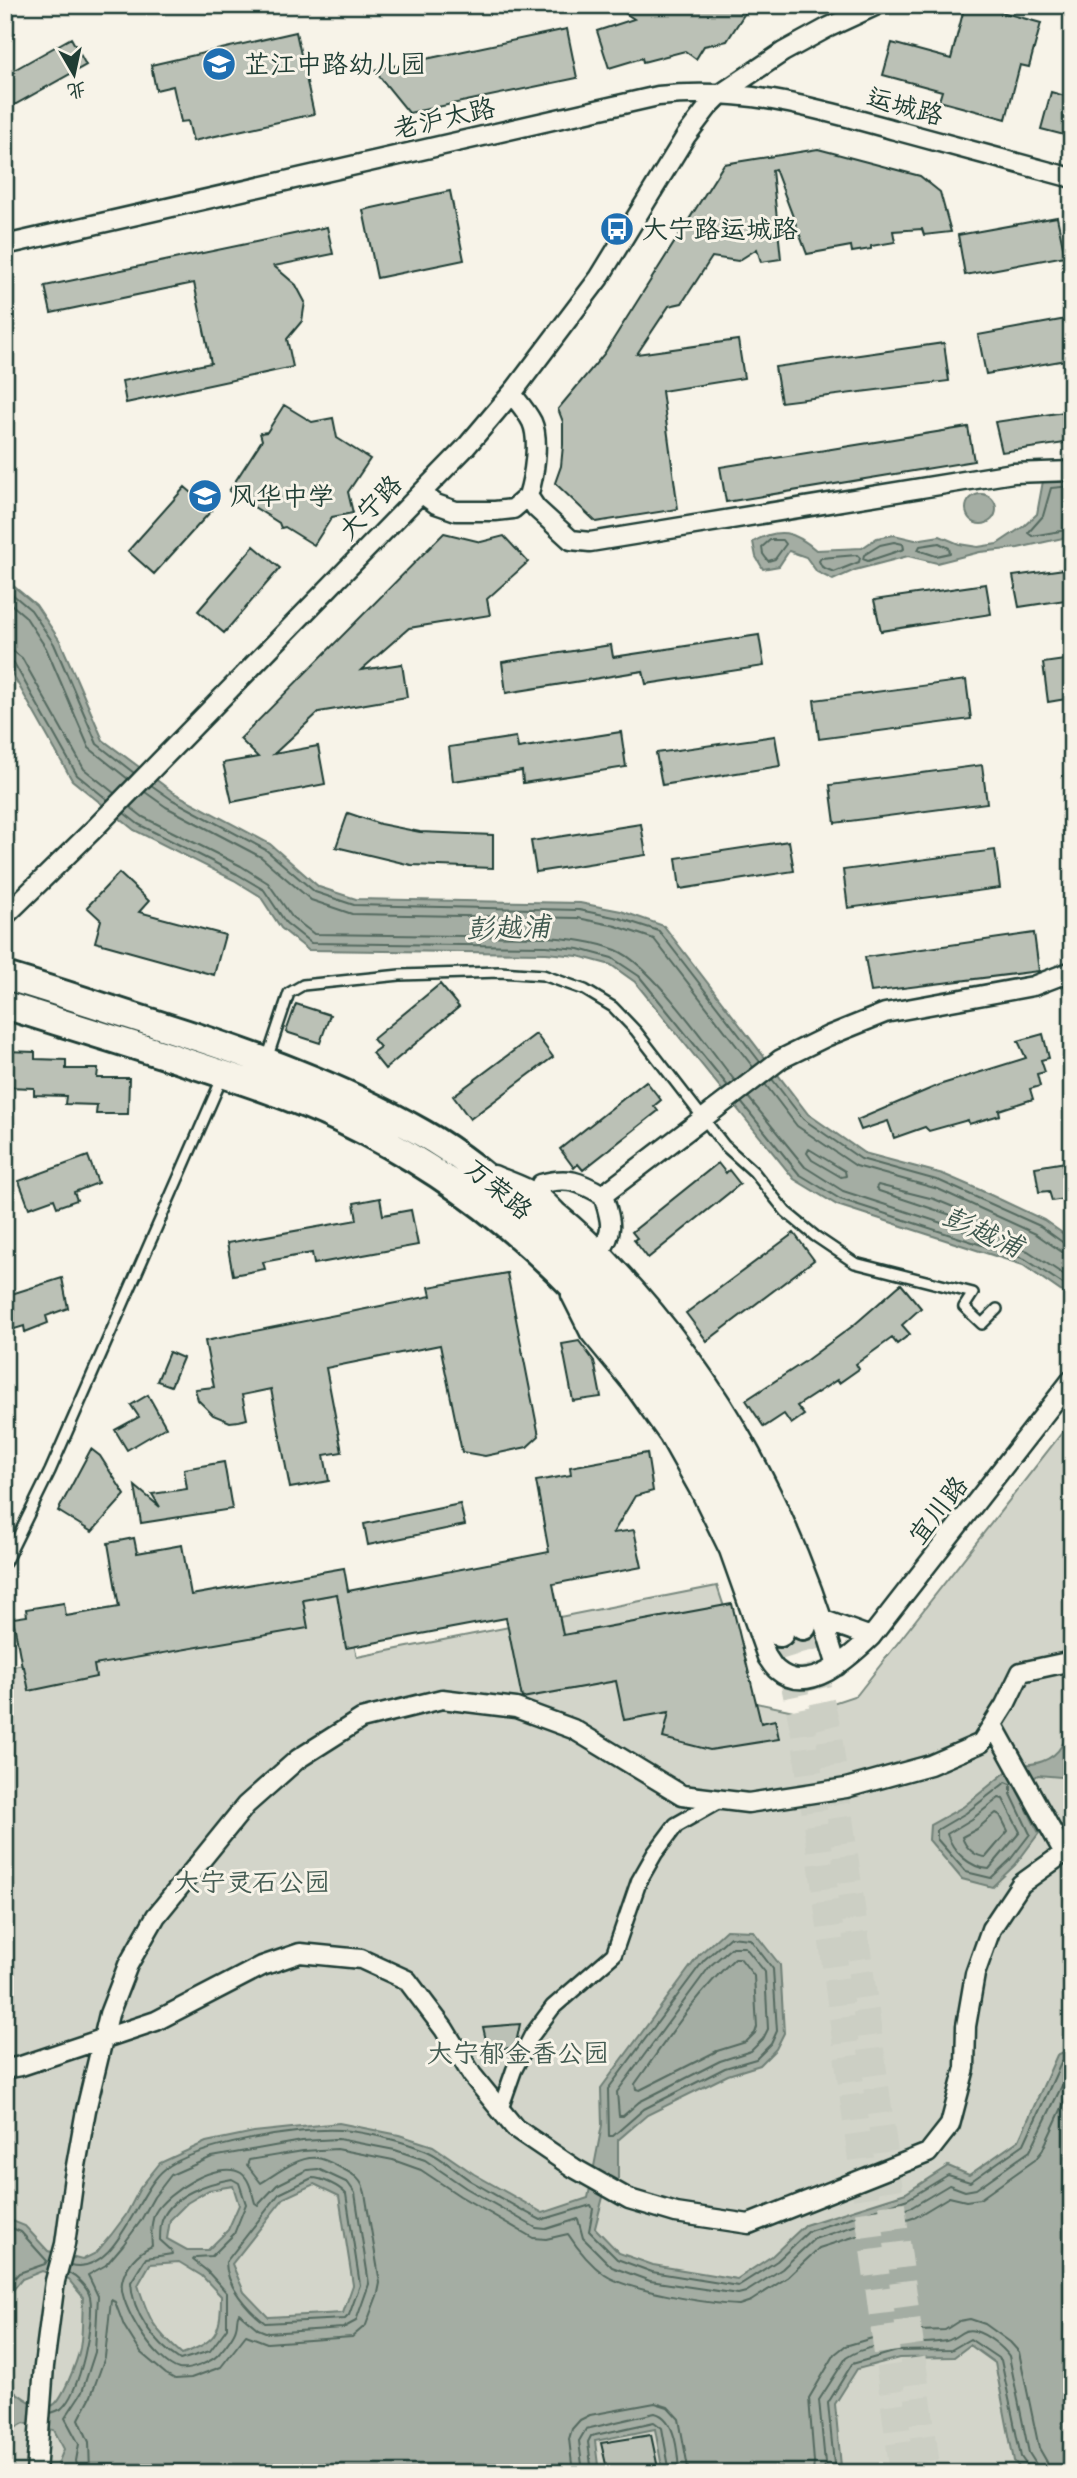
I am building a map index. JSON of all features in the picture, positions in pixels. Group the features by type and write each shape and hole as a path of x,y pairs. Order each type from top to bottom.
{"main road":[{"name":"万荣路","path":"5,976 266,1060 349,1095 420,1131 476,1167 578,1257 625,1307 667,1359 706,1414 740,1472 769,1533 802,1626"},
{"name":"万荣路","path":"5,1005 264,1087 340,1119 407,1155 462,1191 513,1230 606,1321 649,1373 686,1426 719,1483 748,1542 802,1626"}],"street":[{"path":"722,93 783,52 877,5"},
{"name":"运城路","path":"722,93 773,98 798,104 1072,178"},
{"name":"老沪太路","path":"5,245 658,96 722,93"},
{"name":"大宁路","path":"5,916 153,769 466,447 512,394 599,278 692,128 722,93"},
{"path":"421,493 436,504 456,511 495,512 513,509 528,496 533,480 535,453 533,425 512,394"},
{"path":"528,496 536,508 571,540 590,541 961,480 1013,473 1072,471"},
{"path":"603,1195 781,1059 828,1036 885,1013 1033,986 1072,971"},
{"path":"476,1167 538,1194 600,1251 667,1326 723,1404 758,1464 788,1525 802,1626 837,1666"},
{"path":"538,1194 541,1184 558,1179 578,1182 603,1195 611,1227 610,1239 600,1251"},
{"name":"宜川路","path":"559,1273 590,1333 632,1384 669,1436 729,1550 766,1657 778,1671 790,1677 805,1679 820,1675 837,1666 870,1637 1072,1379"},
{"path":"802,1626 870,1637"},
{"path":"36,2473 44,2367 55,2281 65,2244 74,2177 109,2014 128,1965 156,1916 239,1815 298,1759 361,1720 442,1699 516,1708 573,1729 682,1795 748,1802 846,1788 930,1765 981,1743 1021,1672 1072,1661"},
{"path":"5,2069 156,2021 262,1966 300,1952 361,1959 407,1980 444,2029 472,2076 515,2128 574,2168 629,2199 676,2213 749,2224 928,2153 950,2125 965,2068 967,2026 975,1974 991,1928 1021,1884 1068,1852 993,1725"},
{"path":"500,2110 514,2070 532,2035 553,2007 614,1954 639,1881 655,1853 676,1825 722,1800"}],"lane":[{"path":"266,1060 289,993 303,985 413,975 500,972 543,975 585,990 613,1007 636,1031 724,1145 754,1172 786,1212 855,1263 973,1293 964,1307 982,1324 997,1309"},
{"path":"5,1563 55,1459 224,1074"}],"green space":[{"name":"大宁灵石公园","path":"1072,1420 1072,2473 5,2473 5,1668 342,1592 357,1657 717,1586 756,1703 803,1713 857,1695"}],"water":[{"path":"1072,480 1072,536 1018,548 980,552 937,563 908,556 855,570 833,580 817,572 806,557 789,551 779,566 763,569 756,557 753,542 779,533 793,535 816,550 862,548 877,538 894,535 915,540 940,536 959,544 978,547 997,544 1037,514 1043,481"},
{"path":"981,494 992,498 996,509 992,520 981,524 970,520 966,509 970,498"},
{"name":"彭越浦","path":"5,579 36,605 60,641 103,740 174,793 270,844 319,887 356,899 580,903 621,911 664,926 808,1114 864,1153 943,1174 1044,1220 1072,1240 1072,1299 1023,1265 837,1205 794,1179 635,982 611,965 578,956 546,953 308,950 281,928 260,896 234,880 134,830 72,780 5,661"},
{"path":"1072,1718 1072,1778 1038,1775 1017,1790 1039,1833 1015,1865 992,1887 962,1879 929,1840 930,1825 963,1807 1016,1764 1036,1763 1054,1755 1064,1742"},
{"path":"726,1930 753,1931 780,1965 784,2033 776,2049 760,2065 728,2075 647,2115 618,2140 618,2180 603,2197 595,2228 619,2253 653,2265 737,2279 772,2256 805,2225 906,2193 948,2166 969,2175 1019,2140 1057,2055 1072,2048 1072,2473 1024,2473 1014,2461 995,2363 970,2345 954,2357 899,2358 857,2369 835,2404 841,2466 838,2473 663,2473 655,2429 595,2441 599,2473 66,2473 58,2464 64,2449 54,2430 24,2423 9,2431 5,2440 5,2372 7,2385 27,2400 45,2406 55,2403 69,2380 79,2353 83,2297 69,2280 42,2271 22,2279 8,2296 5,2318 5,2218 25,2226 48,2251 82,2260 96,2253 111,2235 126,2215 140,2188 160,2163 206,2142 254,2132 339,2123 399,2135 433,2146 474,2174 543,2213 588,2198 602,2125 601,2088 699,1955","holes":["314,2184 339,2196 353,2285 343,2313 268,2317 244,2292 232,2264 284,2198","233,2186 239,2205 228,2230 208,2250 187,2250 167,2239 170,2220 187,2203 209,2190","179,2262 202,2276 221,2296 220,2319 210,2340 182,2354 165,2338 154,2324 138,2285 150,2264"]}],"building":[{"path":"613,5 750,5 727,41 704,46 696,59 685,51 643,62 642,58 609,68 597,31 634,19"},
{"path":"965,5 976,5 1041,23 1029,67 1020,65 1006,119 939,101 942,91 883,75 892,43 951,59"},
{"path":"567,29 577,78 409,113 374,70"},
{"path":"296,32 314,114 193,141 188,121 181,122 173,86 156,90 151,65"},
{"path":"71,38 86,65 16,104 5,106 5,75"},
{"path":"1051,92 1072,98 1072,137 1041,129"},
{"path":"818,149 920,176 940,192 951,232 924,235 922,229 893,231 895,242 871,246 871,249 852,252 851,246 807,254 775,169 772,170 781,259 761,262 757,249 738,261 712,257 682,303 669,306 637,354 738,340 744,378 662,391 678,509 596,522 555,483 561,466 563,445 563,422 558,409 604,354 724,164"},
{"path":"450,191 464,260 377,278 363,210"},
{"path":"1057,217 1065,256 965,275 958,235"},
{"path":"327,227 333,254 274,266 296,285 305,302 302,321 287,339 293,367 126,403 122,381 211,363 194,283 51,313 45,286"},
{"path":"1072,318 1072,359 986,374 978,335"},
{"path":"944,343 949,381 781,402 775,367"},
{"path":"284,405 312,422 333,418 337,438 370,459 348,492 353,513 332,517 314,545 285,527 281,528 279,523 229,491 262,440 260,433 267,432"},
{"path":"1072,411 1072,442 1002,452 995,422"},
{"path":"968,427 974,461 726,502 720,467"},
{"path":"185,487 212,510 154,574 128,551"},
{"path":"444,533 481,542 504,536 528,562 487,599 490,615 409,628 361,670 402,664 407,697 319,712 274,754 318,746 325,784 232,802 223,763 258,757 240,739"},
{"path":"254,546 280,568 224,633 198,611"},
{"path":"1072,568 1072,599 1019,607 1013,576"},
{"path":"986,584 991,614 881,631 874,600"},
{"path":"759,635 764,666 646,684 643,671 506,693 502,662 611,645 613,657"},
{"path":"1072,659 1072,698 1048,702 1043,663"},
{"path":"966,680 971,719 819,739 814,700"},
{"path":"621,732 626,767 523,783 522,771 453,781 449,747 516,737 518,748"},
{"path":"775,736 780,766 662,785 656,753"},
{"path":"982,765 987,803 835,823 830,785"},
{"path":"348,813 380,824 420,832 493,835 493,868 411,865 336,847"},
{"path":"641,824 646,855 536,872 531,841"},
{"path":"789,841 794,871 680,889 676,858"},
{"path":"995,850 1000,888 848,908 843,870"},
{"path":"119,873 149,901 139,912 225,935 214,975 95,942 101,920 87,907"},
{"path":"1034,933 1039,971 871,992 865,957"},
{"path":"440,984 459,1007 385,1069 372,1053 380,1047 373,1039"},
{"path":"296,1004 330,1015 320,1043 286,1032"},
{"path":"536,1034 553,1057 470,1119 453,1096"},
{"path":"1043,1034 1049,1058 1041,1060 1045,1072 1037,1074 1040,1086 1030,1089 1033,1099 999,1110 1000,1115 969,1124 968,1120 929,1131 925,1127 894,1138 888,1121 861,1130 857,1120 939,1085 1026,1058 1018,1041"},
{"path":"5,1051 35,1052 35,1059 66,1060 66,1069 98,1069 97,1078 129,1078 128,1114 96,1114 97,1105 65,1104 66,1096 34,1095 34,1088 5,1087"},
{"path":"646,1081 661,1100 654,1106 658,1111 583,1170 578,1164 574,1168 560,1149"},
{"path":"88,1156 98,1183 74,1192 77,1200 57,1207 54,1199 29,1208 19,1181"},
{"path":"1072,1161 1072,1198 1052,1201 1049,1191 1039,1192 1035,1167"},
{"path":"718,1163 726,1173 729,1170 740,1184 648,1258 634,1240 637,1238 632,1232"},
{"path":"380,1198 383,1215 411,1210 418,1245 314,1264 312,1253 263,1262 265,1269 233,1275 227,1243 357,1220 354,1203"},
{"path":"794,1233 814,1260 707,1341 686,1313"},
{"path":"507,1273 539,1436 527,1447 485,1456 462,1452 440,1345 326,1368 342,1452 324,1455 329,1481 290,1488 271,1389 242,1395 247,1419 239,1421 230,1422 213,1415 198,1400 195,1389 214,1387 205,1341 431,1296 429,1287"},
{"path":"62,1278 68,1308 46,1316 48,1323 25,1332 24,1326 5,1332 5,1296"},
{"path":"901,1284 921,1308 902,1325 910,1334 897,1344 892,1338 856,1364 859,1369 797,1406 804,1415 791,1424 784,1414 764,1427 746,1400 854,1325"},
{"path":"579,1341 594,1361 601,1397 573,1401 562,1344"},
{"path":"169,1352 183,1358 171,1386 157,1381"},
{"path":"148,1395 166,1427 127,1450 115,1430 139,1417 131,1405"},
{"path":"91,1449 100,1456 125,1495 92,1532 58,1511"},
{"path":"647,1453 653,1491 635,1496 613,1533 634,1530 642,1567 553,1584 563,1635 732,1604 761,1723 775,1720 779,1739 710,1750 663,1738 669,1712 624,1720 616,1681 522,1698 506,1618 346,1648 337,1594 303,1600 308,1628 94,1665 96,1677 29,1691 13,1618 27,1616 26,1609 64,1603 66,1616 119,1607 108,1543 134,1538 137,1553 182,1545 191,1595 344,1568 348,1591 549,1552 536,1481 571,1475 570,1467"},
{"path":"224,1462 232,1509 141,1523 135,1486 160,1507 152,1494 187,1489 184,1469"},
{"path":"460,1504 465,1525 368,1545 364,1524"},
{"path":"520,2024 515,2048 488,2049 483,2027"},
{"path":"651,2435 659,2473 608,2473 601,2443"}],"tunnel":[{"path":"803,1626 828,1729 928,2473"},
{"path":"780,1633 804,1733 903,2473"}],"place":[{"name":"芷江中路幼儿园","path":"219,64"},
{"name":"大宁路运城路","path":"617,229"},
{"name":"风华中学","path":"205,496"}],"park label":[{"name":"大宁郁金香公园","path":"518,2053"}]}
